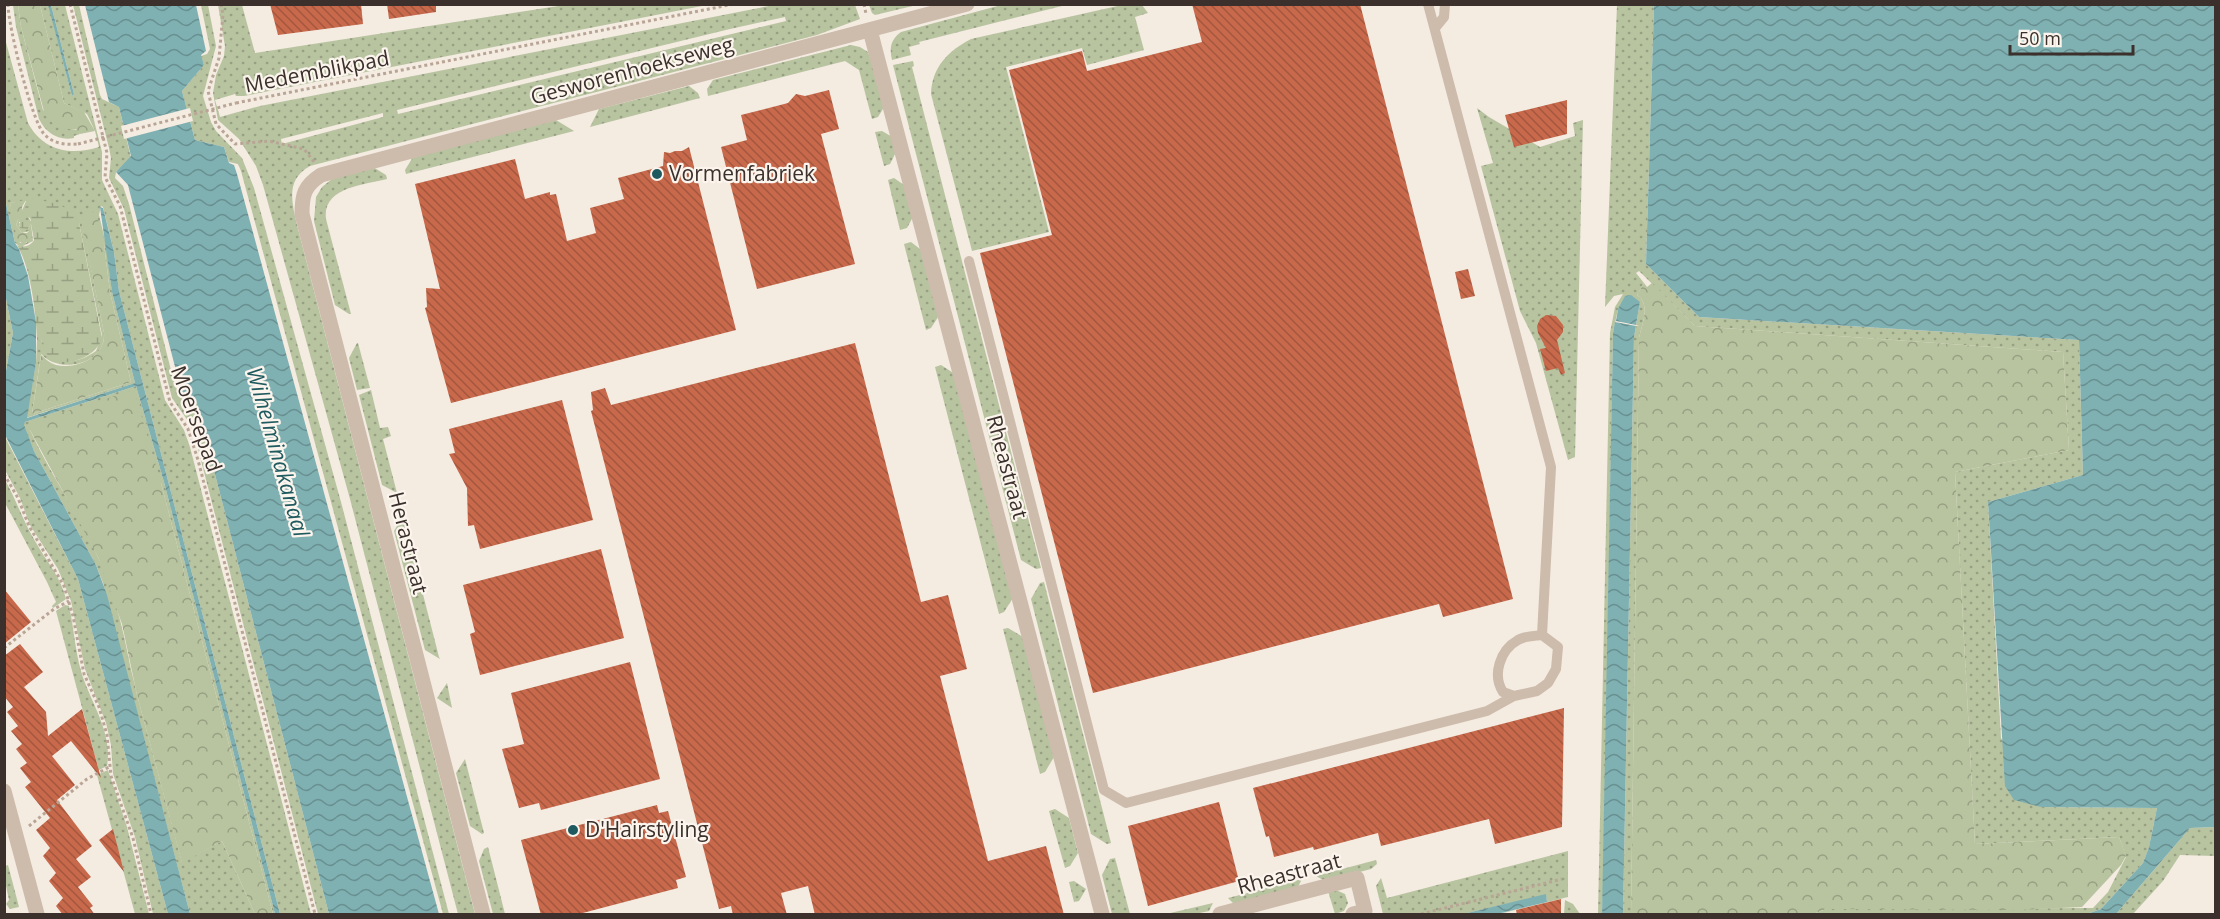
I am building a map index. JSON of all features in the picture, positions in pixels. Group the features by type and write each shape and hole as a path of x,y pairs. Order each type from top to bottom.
{"street":[{"name":"Gesworenhoekseweg","path":"315,179 963,5"},
{"name":"Rheastraat","path":"870,30 1102,915"},
{"name":"Herastraat","path":"315,179 302,196 302,214 483,915"},
{"path":"4,791 13,843 37,915"},
{"name":"Rheastraat","path":"1220,915 1357,878 1365,911 1353,915"}],"lane":[{"path":"1428,4 1551,467 1542,635"},
{"path":"1435,28 1444,17 1445,4"},
{"path":"969,261 1104,790 1126,803 1487,711 1514,696 1537,691 1548,683 1557,669 1558,647 1542,635 1518,639 1500,659 1497,683 1503,693 1514,696"}],"path":[{"name":"Medemblikpad","path":"8,4 9,19 37,122 44,135 57,143 66,145 78,144 236,103 734,4"},
{"name":"Moersepad","path":"70,4 107,153 105,177 120,206 170,402 188,429 198,460 315,915"},
{"path":"221,4 223,14 219,58 208,91 216,124 235,144 269,141 304,149 315,179"},
{"path":"4,474 18,498 29,526 58,574 69,601 84,674 99,707 107,735 110,753 109,767 133,837 151,915"},
{"path":"4,648 54,609 69,601"},
{"path":"13,843 22,832 87,779 109,767"},
{"path":"1422,915 1562,879"}],"green space":[{"path":"869,4 917,5 875,15"},
{"path":"1005,4 1066,5 919,42 920,44 909,47 911,55 892,60 892,44 901,32"},
{"path":"13,5 18,5 21,27 43,110 71,129 78,130 80,134 74,138 68,139 53,135 39,119 16,27"},
{"path":"18,5 40,5 64,103 84,112 95,131 80,134 76,129 55,125 45,115 21,27"},
{"path":"40,5 49,7 72,96 74,94 51,5 65,5 102,152 102,180 118,214 165,400 184,430 190,447 311,914 280,914 119,291 114,252 101,206 99,215 106,244 112,292 135,383 26,418 36,363 37,340 41,339 50,355 56,359 71,361 96,351 102,335 79,223 28,216 31,222 19,222 19,226 28,229 31,224 33,241 21,247 15,243 4,195 4,35 28,123 34,132 41,140 59,149 78,151 99,147 87,114 64,103","holes":["26,201 16,225 22,233 29,231 27,243 20,243 10,203","81,218 104,244 110,292 131,382 32,414 41,354 59,364 70,365 90,359 103,344 104,333"]},
{"path":"73,5 79,5 100,95 102,99 119,107 131,158 116,172 115,178 123,186 129,204 175,386 183,399 196,401 329,914 318,914 195,437 190,424 172,398 124,209 109,178 111,158 109,148"},
{"path":"201,5 208,5 216,46 203,96 211,122 216,131 242,158 254,188 341,502 449,914 443,914 241,171 238,164 229,162 224,147 195,140 182,91 204,65 201,56 207,54 210,49"},
{"path":"218,5 242,5 255,53 565,5 707,5 244,96 235,94 215,100 220,117 260,106 774,5 855,5 860,19 817,35 310,166 297,178 292,200 297,225 475,914 458,914 350,499 263,185 256,166 239,139 218,120 213,93 225,46","holes":["785,17 786,21 398,114 397,110","383,113 383,117 282,144 281,139"]},
{"path":"1122,5 1142,5 1148,13 1135,17 1144,50 1087,65 1082,48 1006,67 1049,232 972,251 931,94 938,68 948,55 971,39"},
{"path":"1617,5 1654,5 1646,264 1699,317 2079,340 2083,475 1988,502 2001,738 2041,807 2157,808 2149,847 2143,863 2101,909 2087,914 1813,914 1826,909 2093,908 2108,892 2126,857 2119,837 1975,844 1955,472 2069,450 2063,352 1695,326 1639,271 1636,273 1644,283 1637,295 1645,309 1639,338 1631,914 1623,914 1634,337 1636,326 1639,326 1636,325 1640,302 1618,309 1613,333 1604,874 1602,914 1598,914 1610,333 1615,307 1623,294 1614,296 1605,307"},
{"path":"851,45 868,52 886,104 878,117 872,119 859,70 845,61 708,96 707,89 713,80"},
{"path":"913,61 914,66 912,67 1041,568 1036,569 1021,560 893,65"},
{"path":"689,86 698,93 700,98 590,127 599,109"},
{"path":"1477,108 1540,147 1575,136 1573,123 1583,120 1575,457 1568,460 1536,343 1520,311 1481,166 1493,163"},
{"path":"556,120 574,131 406,174 405,170 413,157"},
{"path":"882,131 894,138 897,150 890,164 884,166 875,132"},
{"path":"373,167 386,175 387,179 346,189 331,200 327,208 326,219 351,314 349,314 335,305 314,221 316,197 322,187 332,179"},
{"path":"894,178 907,187 914,215 907,228 900,230 888,180"},
{"path":"30,199 51,202 65,208 79,223 102,338 93,351 77,360 69,362 52,359 45,351 41,339 37,340 29,278 17,245 27,246 34,240 31,224 28,229 20,228 19,224 22,219 31,221 26,216 25,208"},
{"path":"26,200 22,207 23,216 16,225 22,233 30,230 30,241 23,244 17,240 10,203"},
{"path":"96,211 104,244 110,292 131,382 32,414 41,355 56,365 73,365 89,360 95,355 103,341 104,333 80,216"},
{"path":"911,242 924,252 940,314 931,328 926,330 904,244"},
{"path":"1644,283 1647,287 1652,283 1695,326 2063,352 2069,450 1955,472 1975,844 2119,837 2126,856 2121,865 2082,907 2015,910 1826,909 1813,914 1631,914 1639,338 1645,309 1637,295"},
{"path":"5,294 13,333 5,376"},
{"path":"357,343 370,388 357,390 349,358"},
{"path":"941,365 955,374 1013,598 1004,612 999,614 935,367"},
{"path":"136,386 164,482 275,914 273,914 161,483 30,430 89,539 108,580 182,862 222,841 255,914 190,914 103,583 96,565 34,451 23,425 25,422"},
{"path":"134,390 161,483 273,914 255,914 222,841 182,863 137,695 122,624 98,557 30,430 29,423"},
{"path":"371,390 380,428 388,427 391,436 383,439 397,493 382,485 359,395"},
{"path":"4,435 78,579 168,914 153,914 135,837 113,774 111,745 106,723 85,669 71,601 58,569 30,525 20,498 5,470"},
{"path":"4,478 31,533 64,591 66,599 53,608 56,602 47,582 5,503"},
{"path":"403,516 440,659 425,650 394,531"},
{"path":"1044,582 1111,843 1107,844 1091,834 1031,599 1040,583"},
{"path":"65,605 69,606 81,671 107,741 107,766 95,772 98,767 56,611"},
{"path":"1008,628 1023,637 1054,757 1045,772 1040,774 1003,629"},
{"path":"447,683 452,708 437,698"},
{"path":"465,759 484,833 482,834 470,826 456,773"},
{"path":"108,770 127,827 149,914 135,914 97,775"},
{"path":"1055,809 1069,818 1078,853 1070,866 1065,868 1049,811"},
{"path":"2215,827 2215,856 2180,855 2163,881 2133,914 2116,914 2190,828"},
{"path":"488,847 505,914 493,914 479,861 484,849"},
{"path":"1568,851 1568,897 1499,914 1497,914 1547,902 1546,895 1463,914 1383,914 1376,886 1381,878 1387,898"},
{"path":"1115,858 1130,914 1112,914 1102,875 1110,859"},
{"path":"1376,860 1377,864 1371,869 1325,881 1316,876"},
{"path":"8,865 19,907 10,909 6,904 9,900 5,866"},
{"path":"1302,879 1298,887 1234,904 1228,898"},
{"path":"1074,881 1086,889 1079,901 1074,902 1069,882"},
{"path":"1336,890 1345,894 1348,903 1344,911 1335,914 1328,891"},
{"path":"1565,900 1573,904 1580,914 1564,914"},
{"path":"1213,903 1209,911 1195,914 1166,914"}],"water":[{"path":"48,5 51,5 74,94 72,96"},
{"name":"Wilhelminakanaal","path":"85,5 196,5 206,51 201,55 204,65 182,91 195,140 224,147 229,163 234,165 237,174 439,914 329,914 196,401 183,394 180,386 128,185 116,172 131,156 119,107 109,102"},
{"path":"1654,5 2215,5 2215,827 2190,828 2116,914 2087,914 2101,909 2143,863 2149,847 2157,808 2041,807 2014,800 2005,786 1988,502 2083,475 2079,340 1699,317 1646,264"},
{"path":"4,195 15,243 28,276 36,322 36,363 27,418 135,383 112,292 100,207 103,208 114,252 119,291 280,914 275,914 164,482 136,386 25,422 24,425 34,451 96,565 107,595 190,914 168,914 78,579 5,435 5,376 13,333 5,294"},
{"path":"1631,295 1640,302 1636,325 1616,321 1618,309 1625,296"},
{"path":"1615,322 1636,326 1623,914 1602,914 1613,333"},
{"path":"1546,894 1547,902 1497,914 1463,914"},
{"path":"1826,913 2009,914 1821,914"}],"pier":[{"path":"190,108 193,121 124,139 121,126"}],"building":[{"path":"270,4 361,4 363,24 278,35"},
{"path":"387,4 436,4 436,12 389,19"},
{"path":"1192,4 1360,4 1513,599 1443,617 1439,604 1093,693 980,253 1052,235 1009,70 1082,51 1087,71 1202,42"},
{"path":"829,90 839,129 821,134 855,264 757,289 721,147 747,140 741,115 788,103 796,94 805,96"},
{"path":"1567,100 1567,134 1514,147 1505,115"},
{"path":"689,147 736,330 451,403 425,308 427,307 426,288 440,289 415,184 515,159 525,199 550,192 550,195 556,194 567,241 596,233 590,208 624,199 618,178 663,166 664,152 682,151"},
{"path":"1468,269 1475,296 1461,299 1455,272"},
{"path":"1546,315 1556,316 1563,325 1563,332 1557,340 1565,373 1561,375 1558,368 1546,371 1540,349 1546,348 1537,326 1540,319"},
{"path":"855,343 921,602 948,595 967,669 940,676 988,861 1046,846 1064,915 815,915 808,886 781,893 787,915 733,915 731,906 719,909 591,411 593,410 591,392 605,388 611,405"},
{"path":"562,400 593,520 480,549 474,525 468,526 467,488 449,454 455,453 449,429"},
{"path":"601,549 624,638 480,675 470,634 475,632 463,585"},
{"path":"4,589 31,622 4,644"},
{"path":"20,644 43,672 24,687 46,712 48,736 82,709 101,778 71,741 52,756 75,785 57,800 92,846 76,859 91,877 78,887 93,906 90,908 95,915 63,915 56,906 63,898 49,881 56,873 43,856 50,848 36,830 50,818 25,787 31,782 20,768 27,763 16,749 22,744 11,731 18,726 7,712 13,707 4,696 4,656"},
{"path":"630,662 660,779 541,810 539,803 519,808 502,749 524,744 511,693"},
{"path":"1564,708 1562,827 1495,844 1489,819 1381,846 1378,833 1314,850 1313,847 1274,857 1269,836 1266,837 1253,788"},
{"path":"1219,802 1239,881 1148,906 1128,826"},
{"path":"657,805 659,813 668,811 686,877 676,880 678,888 575,915 541,915 521,840"},
{"path":"113,829 124,872 99,840"},
{"path":"1561,899 1561,915 1517,915 1516,910"}],"place":[{"name":"Vormenfabriek","path":"657,174"},
{"name":"D'Hairstyling","path":"573,830"}]}
